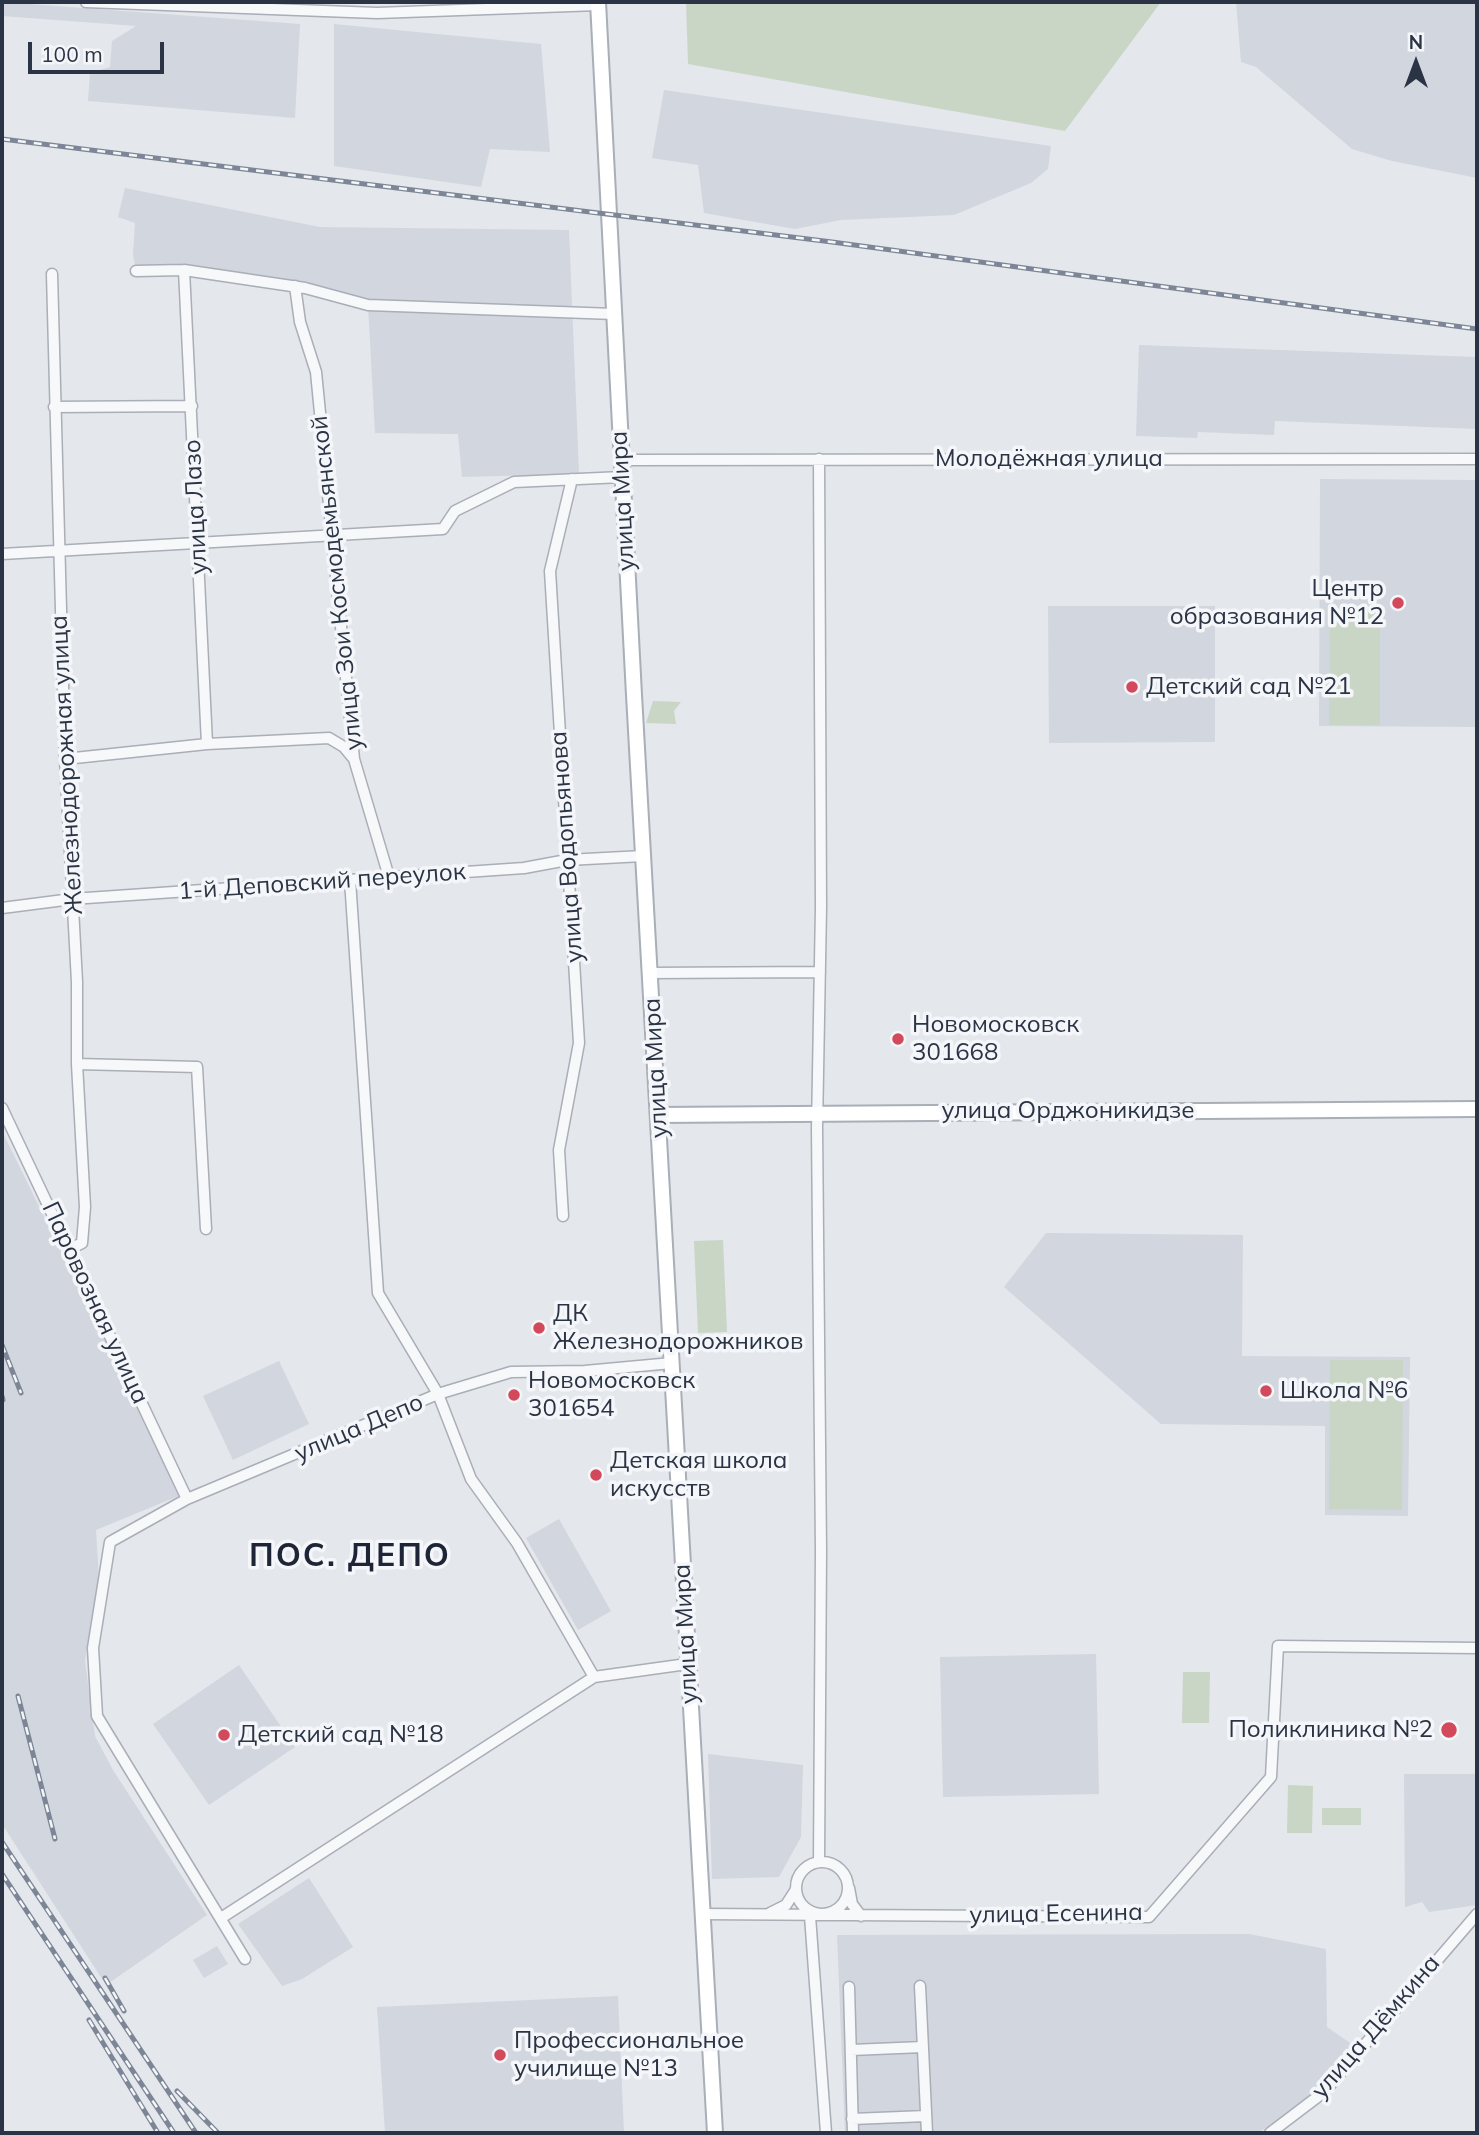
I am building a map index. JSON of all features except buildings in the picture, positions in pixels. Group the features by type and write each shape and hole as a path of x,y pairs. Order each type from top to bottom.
{"main road":[{"name":"улица Мира","path":"598,3 687,1664 715,2133"},
{"name":"улица Орджоникидзе","path":"658,1115 818,1112 1475,1113"}],"street":[{"path":"86,2 377,13 598,3"},
{"path":"136,271 184,270 295,286 368,305 614,314"},
{"name":"улица Лазо","path":"184,270 207,744"},
{"name":"Железнодорожная улица","path":"52,274 65,759 85,1230 82,1242 70,1250"},
{"name":"улица Зои Космодемьянской","path":"295,286 300,322 316,372 354,759 389,877"},
{"path":"54,407 192,406"},
{"path":"819,459 819,1860"},
{"name":"Молодёжная улица","path":"621,460 1477,459"},
{"path":"2,554 443,529 455,511 514,482 622,477"},
{"name":"улица Водопьянова","path":"563,1216 559,1150 579,1043 550,571 572,479"},
{"path":"65,759 207,744 329,738 344,747 354,759"},
{"name":"1-й Деповский переулок","path":"2,908 72,899 524,868 567,860 643,856"},
{"path":"350,880 378,1293 438,1394 511,1372 585,1371 672,1363"},
{"path":"650,973 820,972"},
{"path":"77,1064 197,1067 206,1229"},
{"name":"Паровозная улица","path":"2,1108 187,1499"},
{"name":"улица Депо","path":"220,1918 97,1716 93,1648 110,1542 187,1499 438,1394 471,1479 517,1543 594,1678"},
{"name":"улица Есенина","path":"701,1914 1149,1917 1271,1777 1278,1646 1477,1648"},
{"path":"245,1959 220,1918 594,1678 687,1664"},
{"path":"819,1860 840,1869 849,1887 852,1904 861,1916"},
{"path":"766,1915 786,1905 795,1891 803,1869 819,1860"},
{"path":"795,1891 803,1907 824,1916 841,1907 849,1887"},
{"name":"улица Дёмкина","path":"1270,2133 1324,2092 1477,1914"},
{"path":"810,1916 826,2133"},
{"path":"920,1986 927,2133"},
{"path":"849,1987 853,2133"},
{"path":"850,2050 923,2047"},
{"path":"852,2119 926,2116"}],"shaded area":[{"path":"2,2 300,24 295,118 88,101 90,73 110,67 112,41 136,26 2,16"},
{"path":"1236,2 1477,2 1477,178 1392,161 1352,149 1256,67 1241,62"},
{"path":"334,24 541,44 550,152 490,149 481,187 334,166"},
{"path":"664,90 1051,146 1048,169 1031,183 954,215 841,220 795,229 704,213 698,165 652,158"},
{"path":"125,188 320,227 569,230 579,474 462,477 458,434 375,433 368,305 184,270 136,271 133,255 135,223 118,217"},
{"path":"1139,345 1477,357 1477,429 1275,421 1274,435 1198,432 1197,438 1136,436"},
{"name":"Центр образования №12","path":"1320,479 1477,480 1477,727 1319,726"},
{"name":"Детский сад №21","path":"1048,606 1215,606 1215,742 1049,743"},
{"path":"2,1131 181,1495 96,1530 99,1579 85,1661 95,1736 113,1770 207,1915 106,1985 2,1824"},
{"name":"Школа №6","path":"1046,1233 1243,1235 1242,1356 1410,1357 1408,1516 1325,1515 1325,1426 1161,1424 1004,1287"},
{"path":"279,1361 309,1424 233,1460 203,1396"},
{"path":"559,1519 611,1611 578,1630 526,1538"},
{"path":"1096,1654 1099,1794 943,1797 940,1657"},
{"name":"Детский сад №18","path":"239,1665 295,1747 209,1805 153,1724"},
{"path":"708,1754 803,1765 801,1837 779,1877 712,1879"},
{"path":"1404,1774 1477,1774 1477,1905 1429,1912 1422,1902 1405,1907"},
{"path":"309,1878 353,1947 302,1979 282,1986 238,1924"},
{"path":"1249,1934 1326,1949 1327,2027 1356,2047 1330,2085 1258,2133 845,2133 837,1935"},
{"path":"217,1946 228,1964 204,1978 193,1960"},
{"name":"Профессиональное училище №13","path":"618,1996 624,2133 385,2133 377,2007"}],"green space":[{"path":"686,2 1161,2 1065,131 688,64"},
{"path":"1330,610 1380,610 1380,725 1329,725"},
{"path":"653,701 681,702 674,711 676,724 646,723"},
{"path":"723,1240 727,1332 698,1333 694,1241"},
{"path":"1330,1360 1403,1360 1402,1510 1329,1509"},
{"path":"1183,1672 1210,1672 1209,1723 1182,1723"},
{"path":"1288,1785 1313,1786 1312,1833 1287,1833"},
{"path":"1322,1808 1361,1808 1361,1825 1322,1825"}],"railway":[{"path":"2,139 832,242 1477,329"},
{"path":"2,1345 21,1393"},
{"path":"2,1396 3,1400"},
{"path":"18,1696 55,1839"},
{"path":"2,1842 196,2133"},
{"path":"2,1874 174,2133"},
{"path":"105,1978 124,2011"},
{"path":"89,2020 158,2133"},
{"path":"177,2091 218,2133"}],"place":[{"name":"Центр образования №12","path":"1398,603"},
{"name":"Детский сад №21","path":"1132,687"},
{"name":"Новомосковск 301668","path":"898,1039"},
{"name":"ДК Железнодорожников","path":"539,1328"},
{"name":"Школа №6","path":"1266,1391"},
{"name":"Новомосковск 301654","path":"514,1395"},
{"name":"Детская школа искусств","path":"596,1475"},
{"name":"Поликлиника №2","path":"1449,1730"},
{"name":"Детский сад №18","path":"224,1735"},
{"name":"Профессиональное училище №13","path":"500,2055"}],"district":[{"name":"ПОС. ДЕПО","path":"350,1556"}]}
